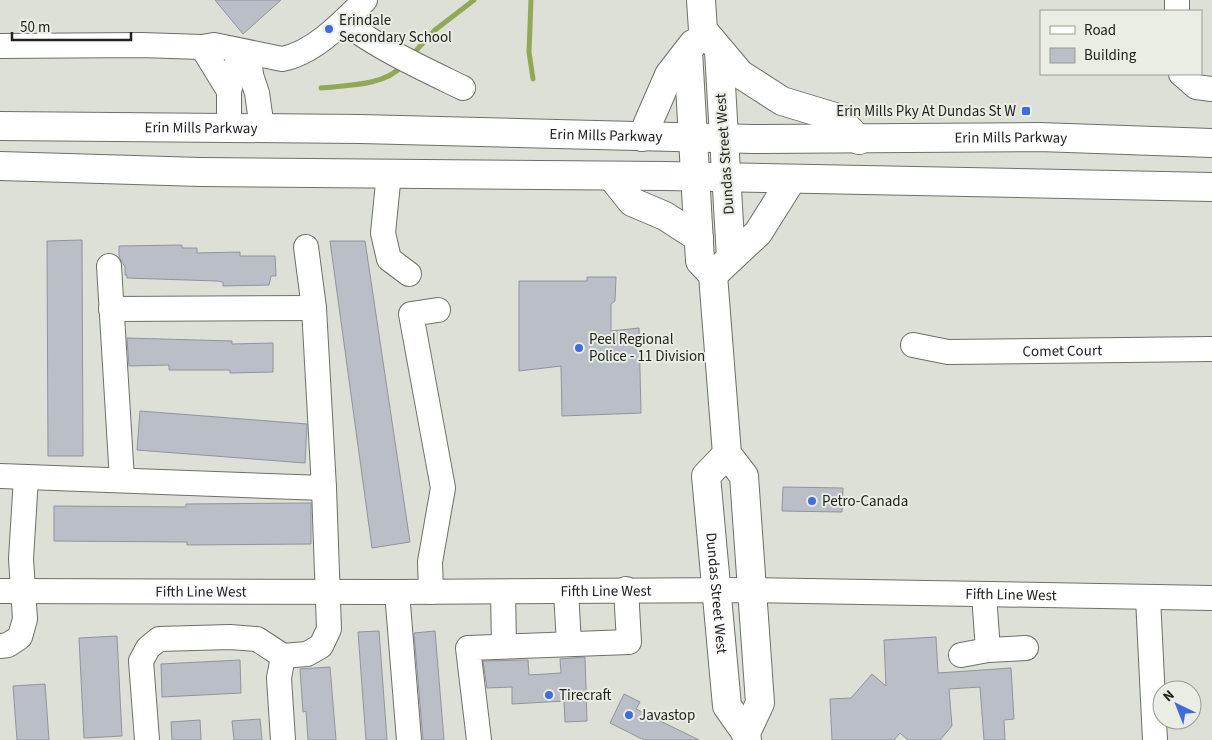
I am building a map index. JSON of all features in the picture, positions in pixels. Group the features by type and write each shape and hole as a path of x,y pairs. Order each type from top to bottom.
{"main road":[{"name":"Dundas Street West","path":"702,0 696,40 693,138 698,238 700,261 722,267"},
{"path":"642,137 669,75 696,40 719,51 740,74 770,95 814,112 838,118 859,140"},
{"name":"Dundas Street West","path":"719,51 727,177 722,267 727,454 744,476 760,703 747,737"},
{"name":"Erin Mills Parkway","path":"0,126 262,128 859,140 1038,137 1212,144"},
{"path":"0,166 201,172 612,177 696,176 1212,187"},
{"path":"612,177 632,202 665,216 698,238"},
{"path":"722,267 758,233 792,179"},
{"name":"Dundas Street West","path":"727,454 706,476 727,706 747,737"}],"street":[{"path":"257,93 266,75 282,59 306,50 344,22 366,0"},
{"path":"344,22 408,61 463,88"},
{"path":"0,46 141,45 202,48 214,44 282,59"},
{"path":"202,48 229,91"},
{"path":"229,128 229,91 244,52"},
{"path":"244,52 257,93 262,128"},
{"path":"1182,75 1196,87 1212,89"},
{"path":"389,173 383,233 389,259 409,274"},
{"path":"147,740 141,661 148,648 159,639 230,637 257,640 283,656 307,654 321,646 329,629 324,488 314,308 306,247"},
{"path":"108,266 122,480"},
{"path":"111,309 314,308"},
{"path":"431,592 430,562 443,488 411,314 438,310"},
{"name":"Comet Court","path":"913,345 948,352 1212,349"},
{"path":"0,476 324,488"},
{"path":"0,646 8,645 20,638 24,619 11,591 21,559 26,477"},
{"path":"479,740 468,648 629,642 626,589"},
{"name":"Fifth Line West","path":"11,591 502,592 626,589 1212,598"},
{"path":"566,590 569,644"},
{"path":"397,592 409,740"},
{"path":"502,592 504,646"},
{"path":"984,595 988,650"},
{"path":"1148,598 1155,740"},
{"path":"961,655 988,650 1026,648"},
{"path":"283,656 279,678 283,740"}],"building":[{"path":"215,0 281,0 243,34"},
{"path":"82,240 83,456 48,456 47,241"},
{"path":"330,241 365,241 410,542 372,548"},
{"path":"182,245 182,248 197,248 197,253 240,252 240,256 275,256 276,276 271,276 269,285 223,286 223,282 217,281 127,278 127,275 125,275 125,267 119,257 119,246"},
{"name":"Peel Regional Police - 11 Division","path":"587,277 616,277 615,301 611,304 611,331 639,328 641,413 562,416 561,366 519,371 519,281 587,281"},
{"path":"127,338 232,341 232,344 273,343 273,372 230,373 230,370 169,370 169,365 129,366"},
{"path":"140,411 307,424 305,463 137,450"},
{"path":"783,487 843,488 842,512 782,511"},
{"path":"311,503 311,544 187,545 187,542 54,541 54,506 186,507 186,504"},
{"path":"379,631 387,740 366,740 358,632"},
{"path":"435,631 444,740 423,740 414,633"},
{"path":"117,636 122,736 84,738 79,638"},
{"path":"936,637 938,673 1011,668 1014,719 1004,720 1005,740 984,740 980,687 949,689 952,726 940,740 908,740 900,733 894,740 832,740 830,699 851,698 872,674 886,686 884,640"},
{"name":"Tirecraft","path":"585,657 587,721 565,722 564,701 512,704 512,687 487,688 483,661 528,660 529,675 561,673 560,659"},
{"path":"240,660 241,693 162,697 161,664"},
{"path":"330,667 336,740 308,740 306,711 303,712 300,669"},
{"path":"45,684 49,740 17,740 13,686"},
{"path":"624,694 640,702 636,709 699,740 644,740 610,723"},
{"path":"260,719 262,740 234,740 232,721"},
{"path":"200,720 201,740 172,740 171,722"}],"waterway":[{"path":"411,56 435,30 474,0"},
{"path":"531,0 529,52 533,79"},
{"path":"321,88 375,81 394,73 402,66"}],"place":[{"name":"Erindale Secondary School","path":"329,29"},
{"name":"Erin Mills Pky At Dundas St W","path":"1026,111"},
{"name":"Peel Regional Police - 11 Division","path":"579,348"},
{"name":"Petro-Canada","path":"812,501"},
{"name":"Tirecraft","path":"549,695"},
{"name":"Javastop","path":"629,715"}]}
